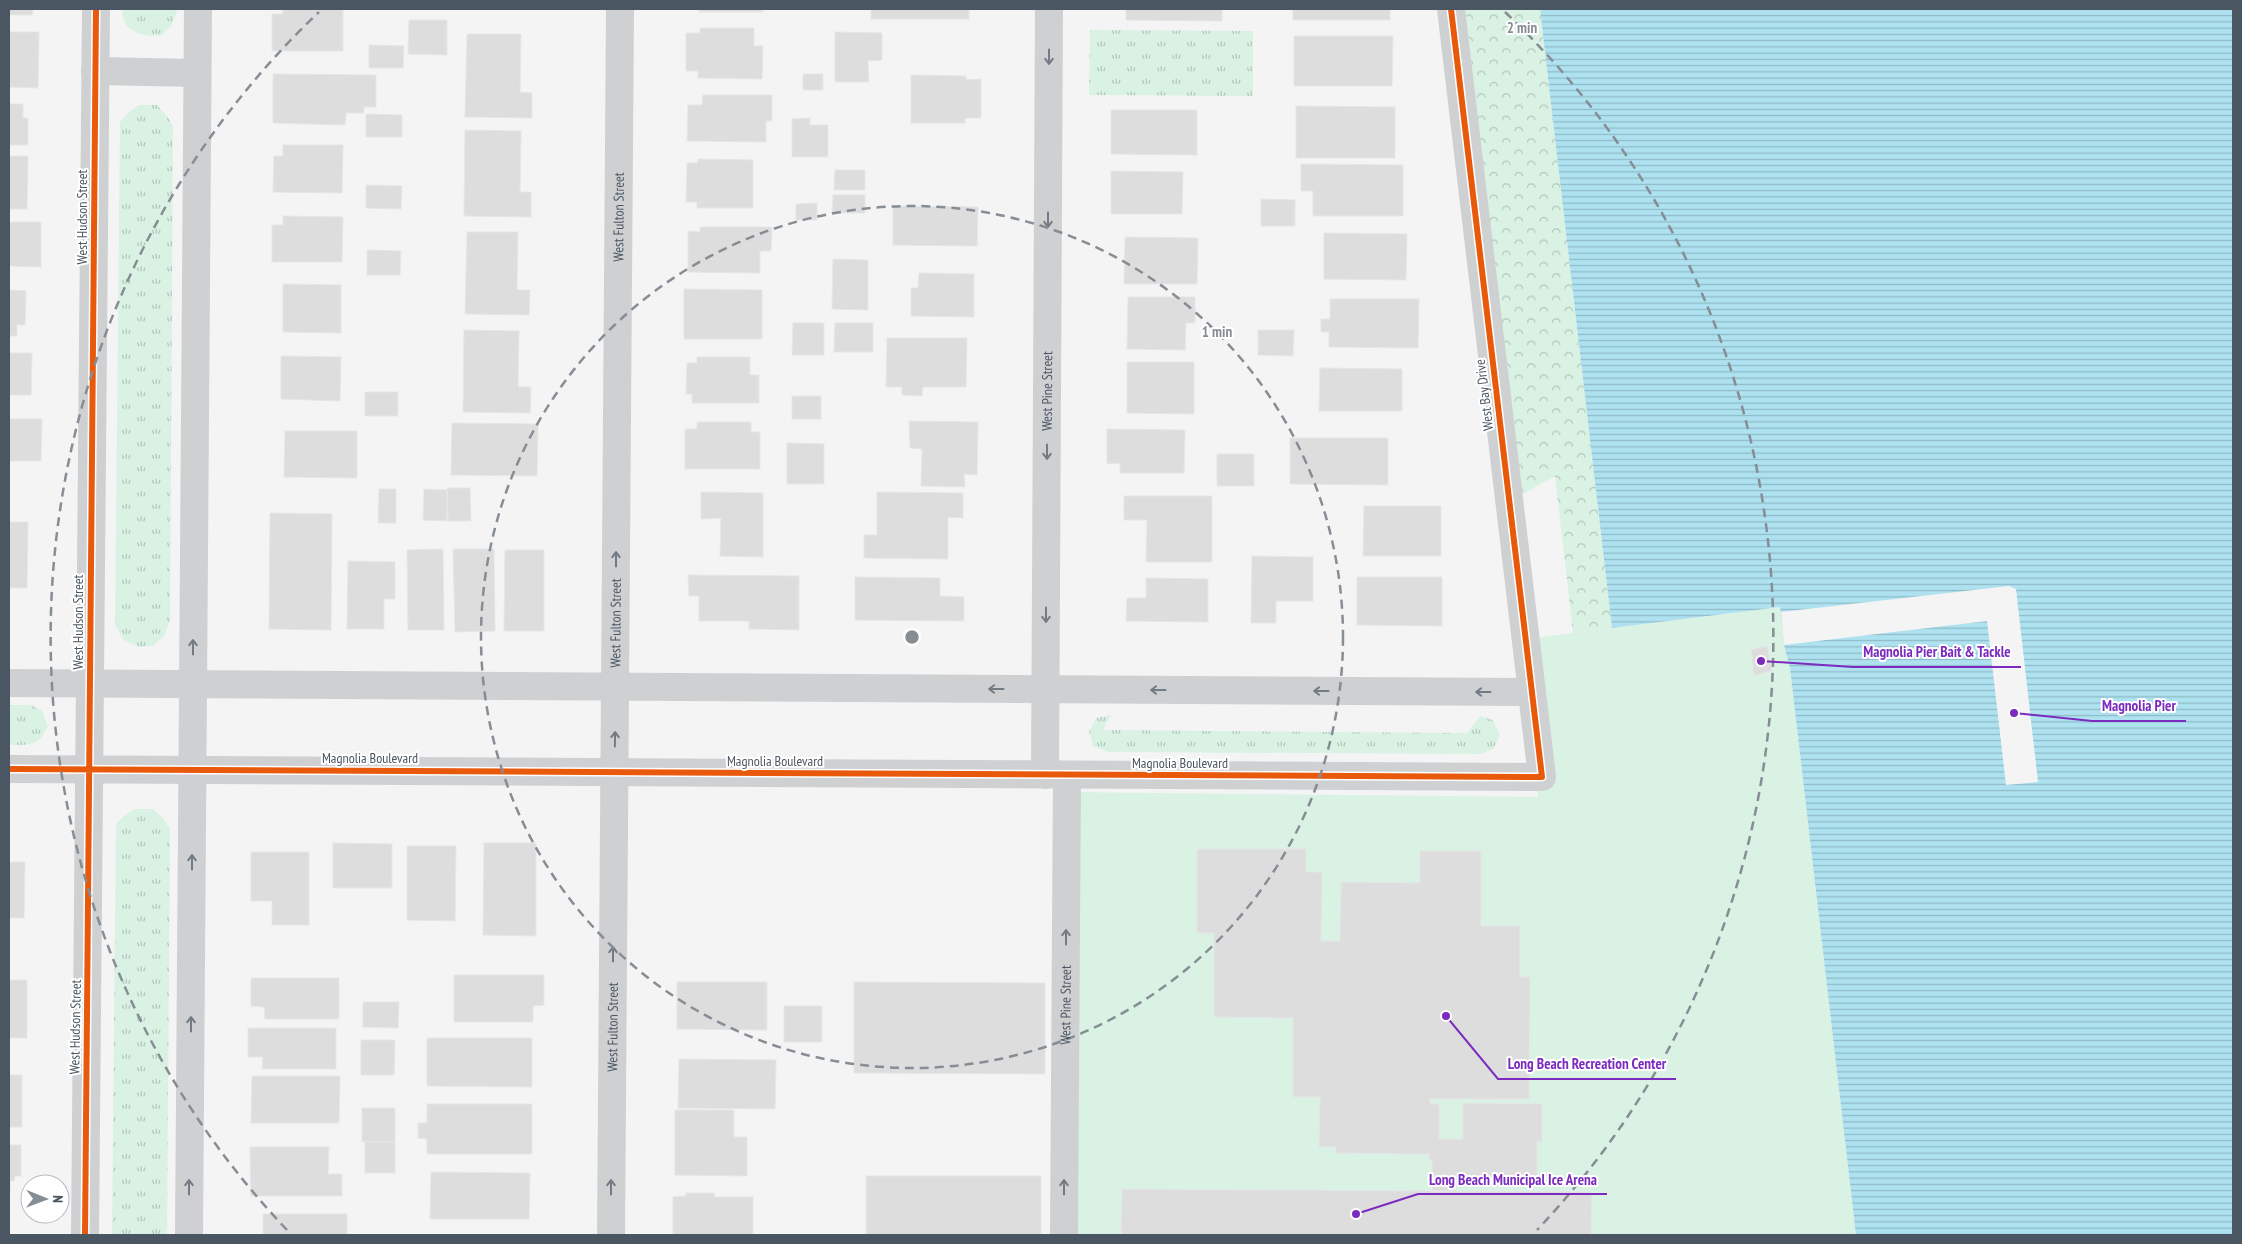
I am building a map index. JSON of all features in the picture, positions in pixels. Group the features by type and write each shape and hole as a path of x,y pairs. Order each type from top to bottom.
{"street":[{"name":"West Hudson Street","path":"85,1235 96,9"},
{"path":"189,1235 198,9"},
{"name":"West Fulton Street","path":"611,1235 620,9"},
{"name":"West Pine Street","path":"1049,9 1046,690 1056,775 1064,1235"},
{"name":"West Bay Drive","path":"1451,9 1542,777"},
{"path":"96,71 197,73"},
{"path":"9,683 1532,692"},
{"name":"Magnolia Boulevard","path":"9,769 1542,777"}],"green space":[{"path":"122,9 177,9 177,11 171,26 160,36 153,36 139,33 129,27 125,22"},
{"path":"1465,9 1540,9 1612,628 1573,633 1555,476 1521,495"},
{"path":"1090,30 1253,31 1253,96 1089,95"},
{"path":"139,105 157,105 173,126 170,620 164,636 153,646 139,647 124,640 115,625 120,122"},
{"path":"1780,607 1784,645 1790,668 1856,1235 1060,1235 1062,792 1538,797 1518,640"},
{"path":"9,705 31,705 42,711 48,726 41,738 28,745 9,745"},
{"path":"1111,715 1103,730 1467,733 1480,716 1493,720 1500,736 1493,749 1481,754 1108,752 1093,746 1089,732 1096,718"},
{"path":"135,809 153,809 170,828 167,1235 112,1235 116,824"}],"water":[{"path":"1540,9 2233,9 2233,1235 1856,1235 1790,668 1784,645 1780,607 1612,628"}],"pier":[{"path":"2009,586 2016,589 2038,782 2006,785 1987,621 1784,645 1781,612"}],"building":[{"path":"9,9 33,9 32,15 9,15"},
{"path":"283,9 343,9 343,51 272,51 272,14 283,14"},
{"path":"699,9 763,9 763,12 699,12"},
{"path":"871,9 969,9 969,19 871,19"},
{"path":"1126,9 1222,9 1222,21 1126,20"},
{"path":"1293,9 1390,9 1390,20 1293,20"},
{"path":"409,20 447,20 447,55 408,54"},
{"path":"700,28 754,28 754,46 763,46 762,79 698,78 698,71 686,71 686,33 700,33"},
{"path":"9,32 39,32 38,88 9,87"},
{"path":"835,32 882,33 882,60 868,61 869,82 835,82"},
{"path":"467,34 521,34 520,92 532,93 532,118 465,117"},
{"path":"1294,36 1393,36 1392,86 1294,86"},
{"path":"369,45 404,46 403,68 369,68"},
{"path":"273,74 376,75 376,107 364,107 364,113 346,113 345,125 273,123"},
{"path":"803,74 823,74 823,90 803,90"},
{"path":"911,75 966,76 966,80 981,79 981,118 965,118 965,123 911,123"},
{"path":"703,95 772,95 772,121 766,121 766,142 687,141 688,105 702,105"},
{"path":"9,104 23,104 23,118 28,118 28,145 9,145"},
{"path":"1296,106 1395,107 1395,158 1296,158"},
{"path":"1111,110 1197,110 1197,155 1111,154"},
{"path":"366,114 402,115 402,137 366,137"},
{"path":"810,118 810,125 828,125 828,157 792,157 792,119"},
{"path":"465,130 521,131 520,192 531,192 531,217 464,216"},
{"path":"283,145 343,145 342,193 273,192 274,156 283,156"},
{"path":"9,156 28,156 27,209 9,209"},
{"path":"698,159 753,160 753,208 697,208 697,202 686,202 687,163 698,163"},
{"path":"1301,164 1403,165 1403,216 1313,216 1313,191 1301,191"},
{"path":"835,170 865,170 865,190 834,190"},
{"path":"1111,171 1183,172 1182,214 1111,214"},
{"path":"366,185 402,186 401,209 366,208"},
{"path":"833,195 865,195 865,213 832,213"},
{"path":"1261,199 1295,200 1295,226 1261,226"},
{"path":"817,203 817,220 796,220 796,204"},
{"path":"893,206 978,207 977,246 893,245"},
{"path":"283,216 343,217 342,262 272,262 272,225 283,225"},
{"path":"9,222 41,222 41,267 9,266"},
{"path":"700,227 772,227 771,251 760,251 760,273 688,272 688,231 700,232"},
{"path":"467,232 518,232 517,290 530,290 529,315 465,314"},
{"path":"1324,233 1407,234 1406,280 1324,279"},
{"path":"1125,237 1198,238 1197,284 1124,284"},
{"path":"367,250 401,251 400,275 367,275"},
{"path":"833,259 868,260 868,310 832,309"},
{"path":"919,273 974,274 974,317 911,316 911,288 918,288"},
{"path":"283,284 341,285 341,333 283,332"},
{"path":"684,289 762,290 762,339 684,339"},
{"path":"9,290 26,291 25,325 17,325 17,336 9,336"},
{"path":"1128,297 1195,297 1195,323 1186,323 1185,350 1127,349"},
{"path":"1330,299 1419,299 1418,348 1329,347 1329,332 1321,332 1321,319 1330,319"},
{"path":"793,323 824,323 824,355 792,355"},
{"path":"835,323 873,323 873,352 834,352"},
{"path":"464,330 519,331 518,387 531,387 530,413 463,412"},
{"path":"1258,330 1294,330 1293,356 1258,355"},
{"path":"887,338 967,338 966,387 923,387 922,396 902,395 902,387 886,387"},
{"path":"9,353 32,353 31,395 9,395"},
{"path":"281,356 341,357 340,401 281,399"},
{"path":"697,357 750,357 750,375 759,375 759,403 692,403 692,394 686,394 687,363 697,363"},
{"path":"1127,362 1194,362 1194,414 1127,413"},
{"path":"1320,368 1402,369 1402,411 1319,411"},
{"path":"365,392 398,392 398,416 365,416"},
{"path":"792,396 821,396 821,419 792,419"},
{"path":"9,419 42,419 41,461 9,461"},
{"path":"909,421 978,422 977,475 964,474 965,487 921,486 922,449 910,448"},
{"path":"697,422 751,422 751,432 760,432 760,469 685,469 685,429 697,429"},
{"path":"452,423 538,424 537,476 451,475"},
{"path":"1107,429 1185,430 1184,473 1120,473 1120,463 1107,464"},
{"path":"285,431 357,431 357,478 284,477"},
{"path":"1290,438 1388,438 1388,485 1290,484"},
{"path":"787,443 824,444 824,484 787,484"},
{"path":"1217,454 1254,454 1254,486 1217,486"},
{"path":"447,488 470,488 471,521 448,521"},
{"path":"379,489 396,489 396,523 378,523"},
{"path":"424,489 447,490 447,521 423,520"},
{"path":"701,492 763,493 763,557 720,556 721,518 701,519"},
{"path":"877,492 963,493 963,518 948,517 948,559 864,558 864,535 877,535"},
{"path":"1124,496 1212,496 1212,562 1146,562 1147,520 1124,520"},
{"path":"1364,506 1441,506 1441,556 1363,556"},
{"path":"270,513 332,514 331,630 269,629"},
{"path":"9,522 28,522 27,588 9,588"},
{"path":"443,549 444,630 408,630 407,550"},
{"path":"453,549 494,549 495,631 455,632"},
{"path":"505,550 544,550 544,631 504,631"},
{"path":"1252,556 1313,557 1313,601 1276,601 1276,623 1251,623"},
{"path":"348,561 395,562 395,599 384,599 384,629 347,629"},
{"path":"688,575 799,576 799,630 749,629 749,621 699,621 699,596 689,596"},
{"path":"855,577 940,578 940,596 964,597 964,621 855,620"},
{"path":"1357,577 1442,577 1442,626 1357,625"},
{"path":"1146,578 1208,579 1208,622 1126,621 1127,598 1146,598"},
{"path":"1767,646 1772,671 1754,675 1751,650"},
{"path":"333,843 392,844 392,888 333,888"},
{"path":"484,843 536,843 536,936 483,935"},
{"path":"407,846 456,846 455,921 407,920"},
{"path":"1197,849 1306,849 1306,872 1322,872 1321,941 1340,941 1341,882 1420,883 1420,851 1481,851 1481,926 1520,926 1520,977 1530,977 1529,1099 1430,1099 1430,1104 1439,1104 1439,1139 1463,1139 1463,1103 1542,1104 1542,1142 1537,1142 1537,1177 1455,1177 1454,1192 1432,1191 1432,1160 1429,1160 1429,1154 1336,1153 1336,1147 1319,1147 1320,1097 1293,1097 1293,1018 1214,1017 1214,933 1197,933"},
{"path":"251,852 309,852 309,925 272,925 272,901 251,901"},
{"path":"9,862 25,862 24,918 9,918"},
{"path":"454,975 544,975 544,1005 533,1006 533,1022 454,1022"},
{"path":"251,978 339,978 339,1019 265,1019 264,1007 251,1006"},
{"path":"9,980 27,980 27,1038 9,1038"},
{"path":"677,982 767,982 767,1030 677,1029"},
{"path":"854,982 1045,983 1045,1074 854,1073"},
{"path":"363,1002 399,1002 398,1028 363,1027"},
{"path":"784,1006 822,1006 822,1042 784,1042"},
{"path":"248,1028 336,1028 336,1069 262,1069 263,1057 248,1057"},
{"path":"427,1038 532,1038 532,1087 427,1086"},
{"path":"361,1040 395,1040 394,1075 361,1075"},
{"path":"679,1059 776,1060 775,1109 678,1108"},
{"path":"9,1075 22,1075 22,1127 9,1127"},
{"path":"252,1076 340,1076 339,1123 251,1123"},
{"path":"427,1104 532,1104 532,1154 427,1154 427,1139 418,1138 418,1123 427,1123"},
{"path":"362,1108 395,1108 395,1142 362,1142"},
{"path":"675,1110 734,1110 734,1137 747,1137 747,1176 675,1175"},
{"path":"365,1142 395,1142 395,1173 365,1173"},
{"path":"9,1145 21,1145 21,1174 20,1176 15,1176 14,1181 10,1181 10,1193"},
{"path":"250,1147 329,1147 328,1174 342,1174 342,1196 251,1196"},
{"path":"431,1172 530,1173 529,1219 430,1219"},
{"path":"866,1176 1041,1176 1041,1235 866,1235"},
{"path":"1122,1189 1592,1192 1591,1235 1121,1235"},
{"path":"686,1193 714,1193 715,1197 753,1197 753,1235 673,1235 673,1197 686,1196"},
{"path":"263,1214 347,1214 347,1235 263,1235"}],"cycle path":[{"path":"85,1235 96,9"},
{"path":"9,769 1542,777 1451,9"}],"place":[{"name":"Magnolia Pier Bait & Tackle","path":"1761,661"},
{"name":"Magnolia Pier","path":"2014,713"},
{"name":"Long Beach Recreation Center","path":"1446,1016"},
{"name":"Long Beach Municipal Ice Arena","path":"1356,1214"}]}
